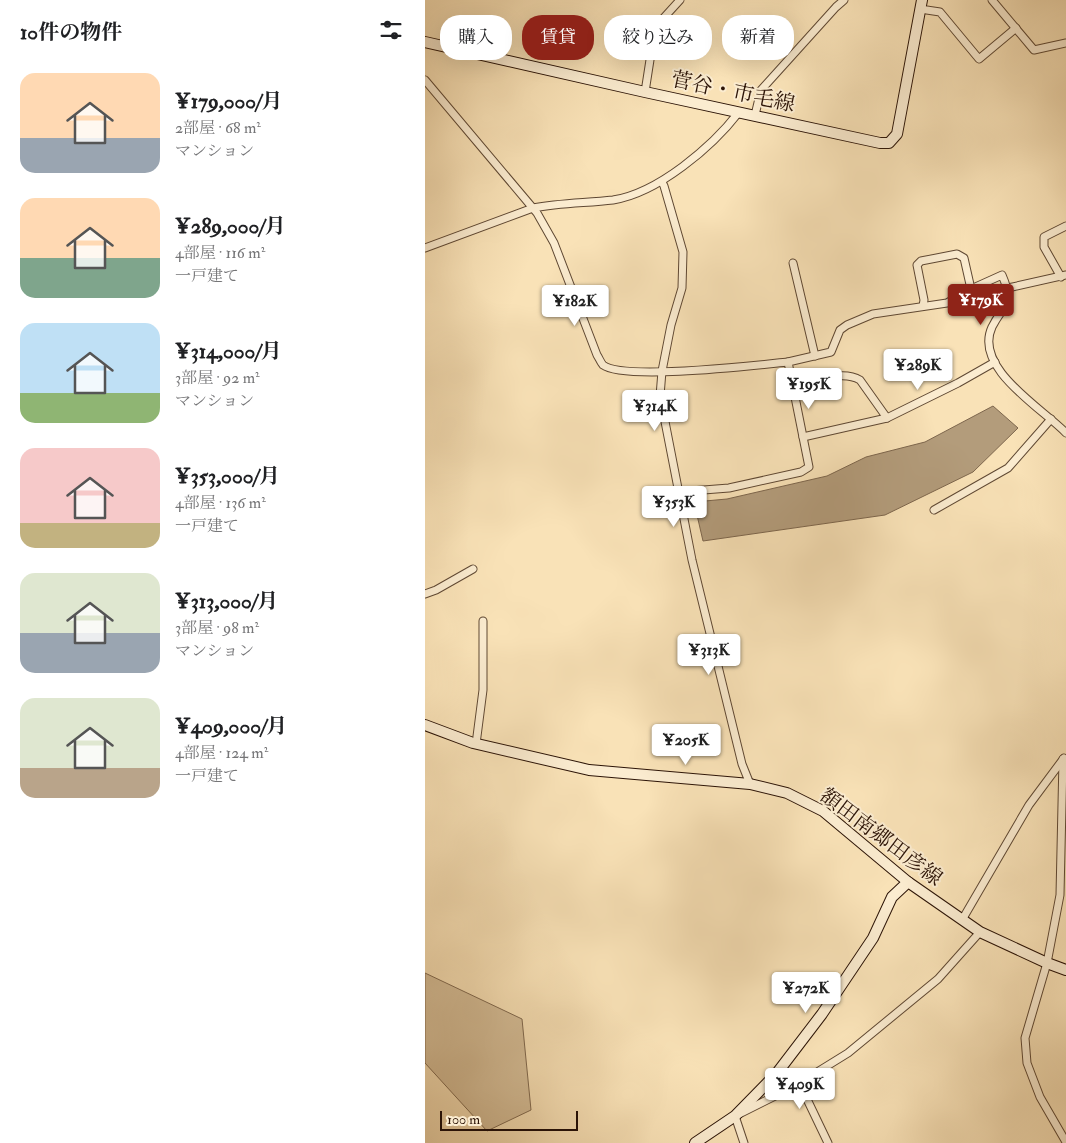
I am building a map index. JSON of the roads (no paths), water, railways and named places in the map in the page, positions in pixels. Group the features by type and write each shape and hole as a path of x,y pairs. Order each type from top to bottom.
{"street":[{"path":"645,92 652,47 659,22 680,0"},
{"path":"755,116 761,90 844,0"},
{"path":"993,0 1034,50 1066,43"},
{"path":"921,5 940,12 979,59 1015,28"},
{"name":"菅谷・市毛線","path":"425,42 755,116 880,143 889,143 897,134 921,5"},
{"path":"425,80 533,208 555,243 597,355 603,364 619,371 721,369 788,362 815,356 831,352 841,330 847,325 873,314 947,303 971,289 1002,275 1008,288 1007,302 993,326 989,347 995,362 1006,380 1065,431"},
{"path":"425,248 533,208 549,204 615,199 662,182 728,127 739,112"},
{"path":"662,182 665,186 683,252 682,288 671,325 662,371 660,396 692,560 742,764 750,784"},
{"path":"1008,288 1063,276 1044,247 1044,237 1066,226"},
{"path":"923,306 924,300 917,264 921,261 957,254 964,258 971,289"},
{"path":"793,263 815,356"},
{"path":"678,492 729,488 801,472 809,467 788,362"},
{"path":"803,437 887,418 958,383 995,362"},
{"path":"793,387 842,375 853,376 859,380 887,418"},
{"path":"934,510 1008,468 1051,419"},
{"path":"425,594 436,590 473,569"},
{"path":"476,744 483,690 483,621"},
{"name":"額田南郷田彦線","path":"425,726 476,744 589,770 750,784 787,794 823,811 908,882 980,932 1047,964 1066,970"},
{"path":"962,920 1029,805 1065,758"},
{"path":"1065,758 1060,895 1047,964 1025,1038 1027,1063 1040,1097 1066,1142"},
{"path":"735,1116 777,1073 822,1014 873,938 892,898 908,882"},
{"path":"695,1143 735,1116 793,1087 848,1053 939,979 980,932"},
{"path":"777,1073 805,1095 828,1143"},
{"path":"735,1116 744,1143"}]}
